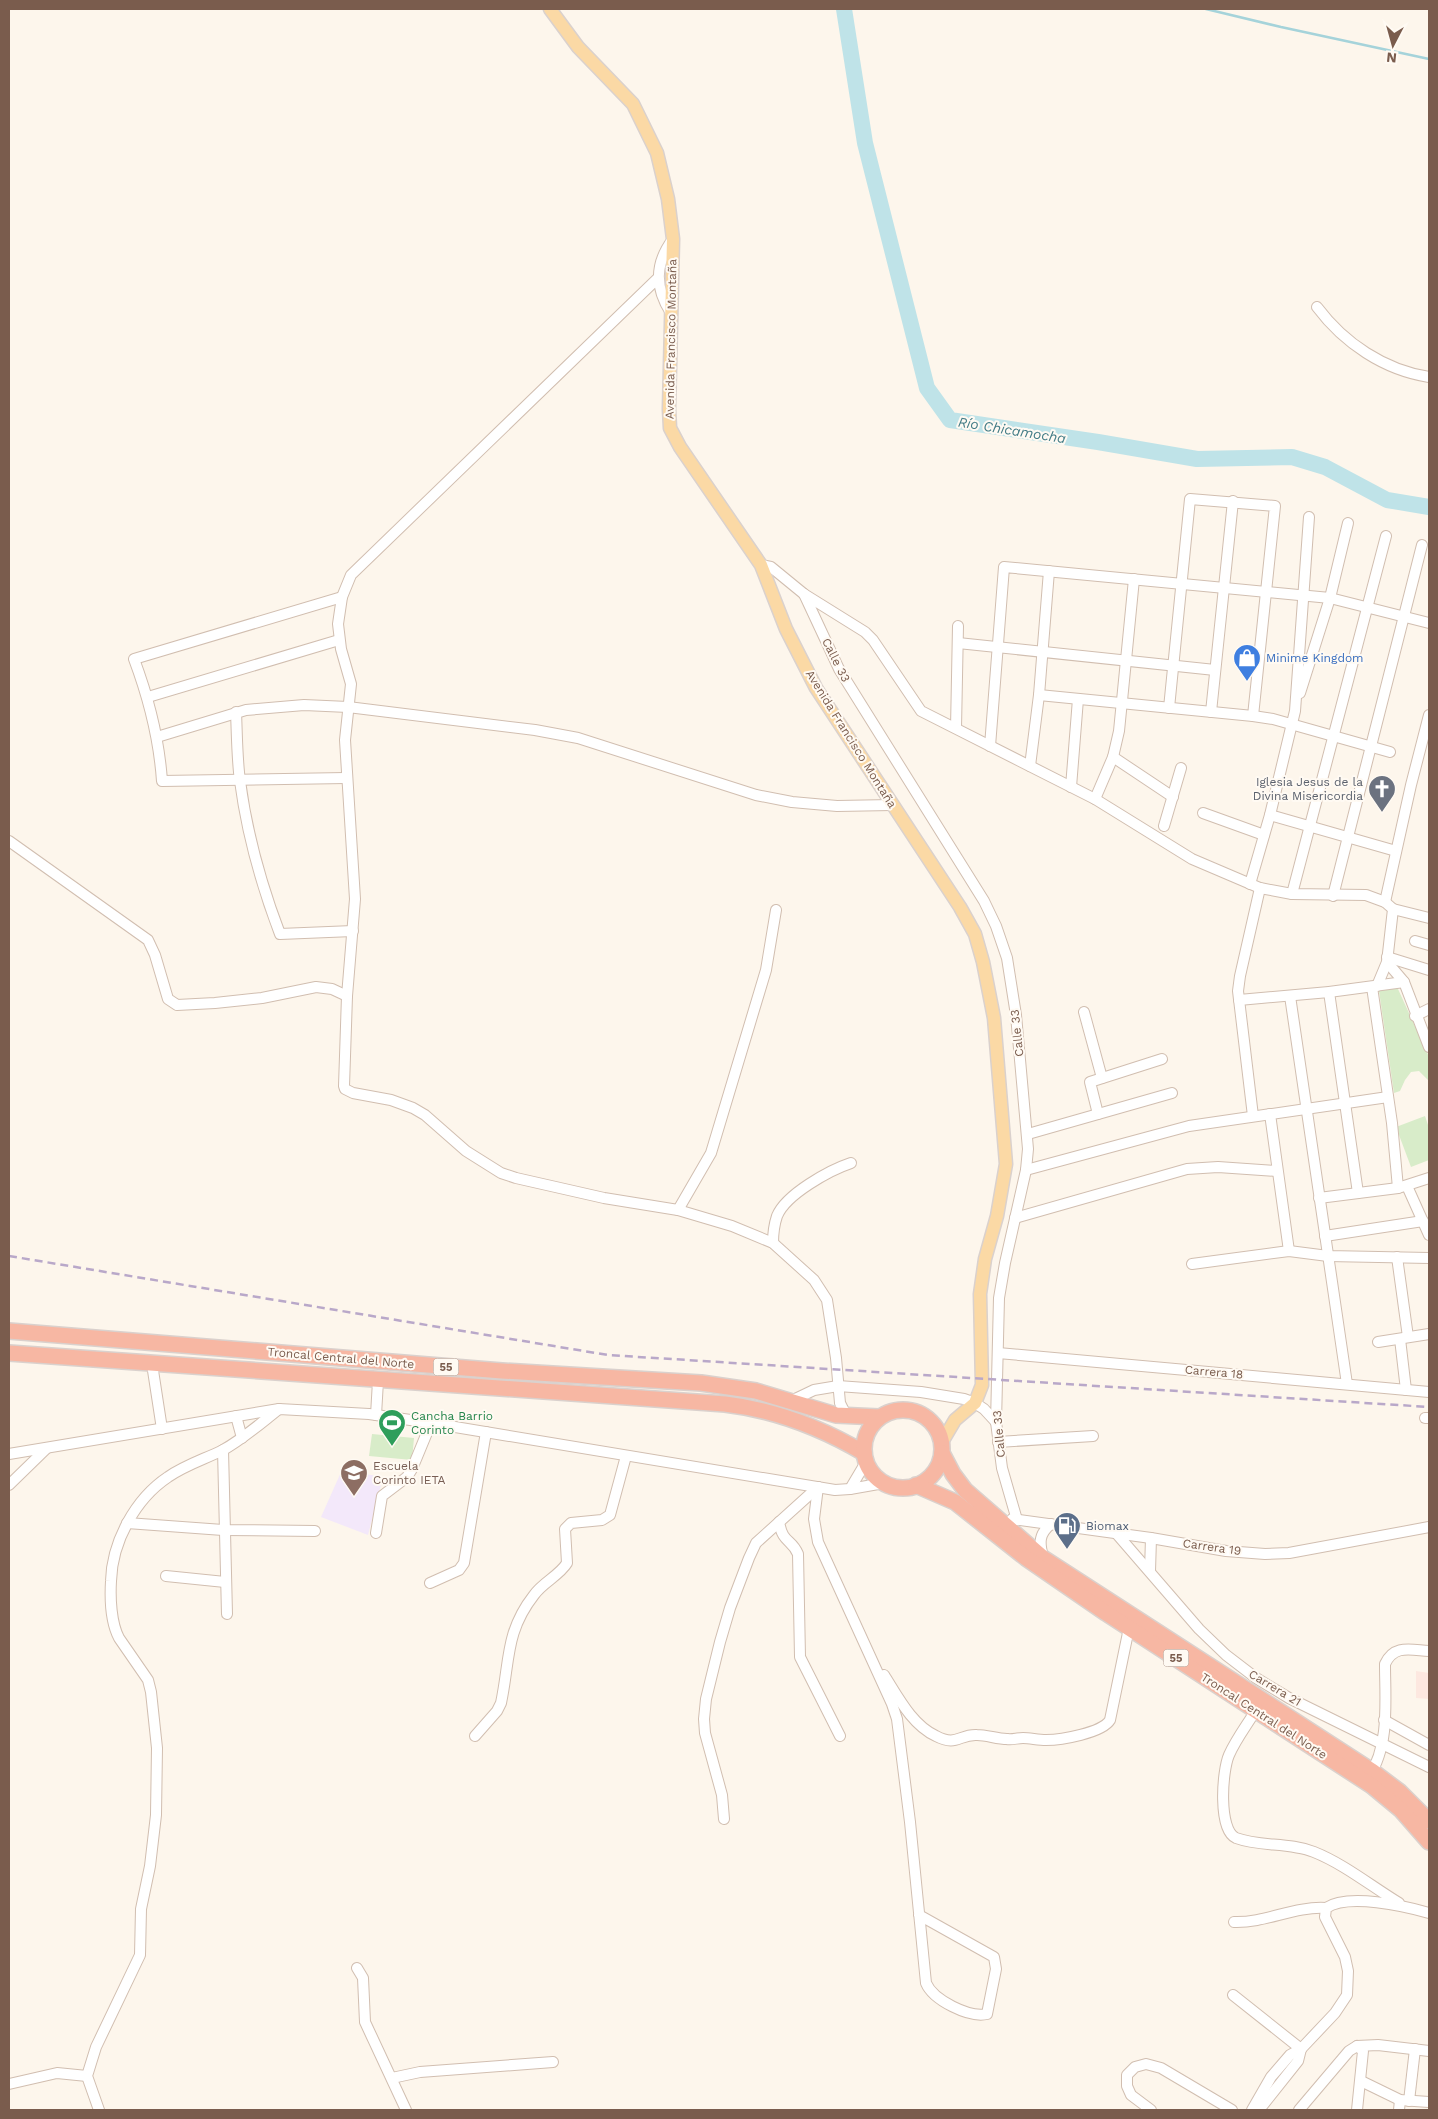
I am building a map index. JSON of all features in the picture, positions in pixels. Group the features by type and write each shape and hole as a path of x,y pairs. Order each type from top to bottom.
{"highway":[{"name":"Troncal Central del Norte","path":"9,1331 502,1371 701,1383 741,1388 791,1401 821,1412 847,1417 879,1418"},
{"name":"Troncal Central del Norte","path":"9,1353 698,1401 744,1406 772,1412 814,1426 865,1457"},
{"name":"55","path":"879,1418 894,1411 917,1412 931,1421 936,1427 942,1447"},
{"path":"865,1457 867,1433 879,1418"},
{"name":"Troncal Central del Norte","path":"942,1447 958,1482 994,1517 1043,1558 1369,1776 1429,1842"},
{"path":"916,1486 932,1475 939,1465 942,1447"},
{"name":"55","path":"865,1457 873,1474 884,1483 899,1488 916,1486"},
{"name":"Troncal Central del Norte","path":"916,1486 955,1502 1026,1558 1129,1628 1256,1710 1400,1792 1429,1820"}],"main road":[{"name":"Avenida Francisco Montaña","path":"550,9 578,47 634,104 656,153 668,199 673,239 670,428 680,447 761,565 786,629 816,688 960,907 975,934 984,962 994,1018 1006,1164 997,1216 985,1259 980,1294 983,1378 975,1403"},
{"path":"942,1447 955,1420 975,1403"}],"street":[{"path":"671,313 659,290 658,278 659,264 664,250 673,239"},
{"path":"658,278 351,575 342,597 338,624 339,640 351,684 345,740 355,899 347,996 344,1086 348,1092 391,1100 413,1108 425,1115 466,1151 501,1173 604,1198 678,1210 732,1226 773,1243 814,1280 827,1300 836,1358 840,1403 847,1417"},
{"path":"1317,307 1327,320 1364,352 1400,371 1429,377"},
{"path":"1169,708 1190,499 1233,501 1275,506 1253,716"},
{"path":"1211,712 1233,501"},
{"path":"1295,711 1309,517"},
{"path":"1250,884 1270,815 1295,711 1330,598 1348,523"},
{"path":"1292,894 1386,536"},
{"path":"1333,896 1422,545"},
{"path":"761,565 771,567 804,594 865,632 874,640 921,712 956,728 1095,800 1192,859 1260,888 1292,894 1366,896 1385,902 1393,909 1429,918"},
{"path":"990,746 1004,567 1330,598 1429,623"},
{"path":"1030,766 1039,695 1049,571"},
{"path":"1095,800 1113,757 1120,731 1134,579"},
{"name":"Calle 33","path":"804,594 839,669 979,893 996,926 1007,958 1016,1015 1028,1134 1026,1170 1000,1298 996,1422 1004,1477 1017,1520"},
{"path":"342,597 134,659 148,697 157,737 162,781 346,778"},
{"path":"956,728 958,626"},
{"path":"148,697 339,640"},
{"path":"958,643 1215,670"},
{"path":"1039,695 1253,716 1292,724 1390,752"},
{"path":"1071,788 1078,699"},
{"path":"157,737 236,712 304,705 348,707 535,730 578,738 756,795 792,802 836,806 892,805"},
{"path":"236,712 240,780 255,858 280,934 353,931"},
{"path":"1385,902 1429,715"},
{"path":"1113,757 1173,796"},
{"path":"1164,826 1181,768"},
{"path":"1203,813 1264,835"},
{"path":"1270,815 1309,828 1396,851"},
{"path":"9,841 148,940 155,955 168,999 172,1003 186,1006 262,998 316,987 332,989 347,996"},
{"path":"1253,1116 1239,1000 1240,976 1260,888"},
{"path":"1393,909 1387,959 1375,986 1388,1097 1403,1187 1429,1235"},
{"path":"678,1210 711,1153 766,970 776,910"},
{"path":"1415,941 1429,945"},
{"path":"1387,959 1429,970"},
{"path":"1387,959 1404,982 1415,1016 1429,1047"},
{"path":"1239,1000 1329,992 1404,982"},
{"path":"1329,992 1358,1193"},
{"path":"1290,996 1347,1384"},
{"path":"1415,1016 1429,1009"},
{"path":"1084,1012 1102,1078"},
{"path":"1098,1114 1090,1082 1162,1059"},
{"path":"1028,1134 1172,1093"},
{"path":"1026,1170 1189,1126 1388,1097"},
{"path":"1270,1114 1276,1171 1289,1251"},
{"path":"773,1243 775,1224 782,1208 819,1178 851,1163"},
{"path":"1015,1218 1187,1168 1218,1167 1276,1171"},
{"path":"1319,1198 1403,1187 1429,1178"},
{"path":"1325,1236 1423,1221"},
{"path":"1192,1264 1289,1251 1328,1256 1429,1258"},
{"path":"1397,1257 1404,1338 1406,1390"},
{"path":"1378,1342 1429,1334"},
{"name":"Carrera 18","path":"998,1352 1429,1392"},
{"path":"152,1364 162,1429"},
{"path":"376,1416 378,1380"},
{"path":"791,1401 814,1390 838,1386 922,1392 964,1399 975,1403 984,1409 996,1422"},
{"path":"99,2110 87,2076 100,2039 140,1955 141,1909 150,1866 156,1815 157,1748 151,1692 148,1680 117,1635 110,1591 111,1571 127,1524 148,1495 167,1477 188,1465 223,1450 280,1409"},
{"path":"9,1454 280,1409 376,1416 431,1423 818,1488 850,1489 884,1483"},
{"path":"236,1416 242,1438"},
{"path":"376,1533 382,1496 407,1476 412,1469 431,1423"},
{"path":"430,1583 459,1570 464,1563 486,1432"},
{"path":"998,1442 1093,1436"},
{"path":"9,1485 48,1448"},
{"path":"223,1450 227,1614"},
{"path":"475,1736 497,1711 501,1703 513,1630 524,1608 535,1592 565,1565 567,1554 565,1529 570,1523 602,1520 610,1514 626,1456"},
{"path":"850,1489 865,1457"},
{"path":"724,1819 722,1795 704,1718 706,1699 730,1608 756,1543 818,1488"},
{"path":"818,1488 814,1519 818,1542 892,1704 897,1719 910,1822 924,1976 929,1989 950,2005 969,2013 987,2014 996,1970 994,1957 919,1915"},
{"name":"Carrera 19","path":"994,1517 1151,1538 1226,1551 1265,1554 1289,1553 1429,1528"},
{"path":"779,1522 782,1534 794,1545 798,1554 800,1657 840,1736"},
{"path":"127,1524 224,1530 316,1530"},
{"path":"1043,1558 1039,1543 1041,1536 1052,1524"},
{"name":"Carrera 21","path":"1116,1533 1199,1629 1226,1656 1256,1678 1289,1698 1429,1767"},
{"path":"1150,1571 1151,1538"},
{"path":"166,1576 226,1582"},
{"path":"869,1656 918,1723 936,1736 955,1741 977,1735 1007,1739 1055,1740 1101,1728 1107,1724 1113,1712 1129,1628"},
{"path":"1369,1776 1381,1743 1384,1720 1386,1664 1389,1656 1400,1650 1429,1651"},
{"path":"1256,1710 1228,1756 1225,1771 1225,1825 1229,1833 1246,1840 1284,1845 1314,1852 1331,1860 1403,1905"},
{"path":"1384,1720 1429,1745"},
{"path":"1234,1922 1252,1923 1305,1908 1326,1908 1338,1903 1377,1902 1403,1905 1429,1913"},
{"path":"1252,2110 1271,2077 1290,2054 1301,2049 1334,2013 1347,1995 1348,1971 1345,1958 1325,1917 1326,1908"},
{"path":"357,1968 363,1978 365,2022 406,2110"},
{"path":"1233,1995 1301,2049"},
{"path":"1299,2110 1349,2051 1357,2046 1378,2045 1429,2051"},
{"path":"1357,2046 1363,2051 1357,2110"},
{"path":"1259,2110 1298,2061 1301,2049"},
{"path":"1402,2104 1415,2049"},
{"path":"392,2078 420,2072 553,2062"},
{"path":"1151,2110 1131,2095 1127,2086 1127,2076 1135,2067 1146,2064 1161,2068 1232,2110"},
{"path":"9,2084 57,2073 87,2076"},
{"path":"1361,2081 1402,2104 1429,2102"}],"shaded area":[{"name":"Escuela Corinto IETA","path":"342,1470 383,1477 368,1535 321,1517"},
{"path":"1416,1671 1429,1673 1429,1699 1416,1698"}],"green space":[{"path":"1390,987 1398,989 1429,1057 1429,1081 1419,1071 1411,1072 1400,1091 1394,1093 1379,991"},
{"path":"1425,1116 1429,1128 1429,1160 1411,1167 1396,1127"},
{"name":"Cancha Barrio Corinto","path":"372,1434 414,1438 412,1460 369,1456"}],"waterway":[{"name":"Río Chicamocha","path":"844,9 865,143 927,388 950,420 1197,459 1292,457 1325,467 1387,500 1429,507"},
{"path":"1206,9 1429,59"}],"railway":[{"path":"9,1256 608,1355 1429,1407"}],"place":[{"name":"Minime Kingdom","path":"1247,682"},
{"name":"Iglesia Jesus de la Divina Misericordia","path":"1382,813"},
{"name":"Cancha Barrio Corinto","path":"392,1447"},
{"name":"Escuela Corinto IETA","path":"354,1497"},
{"name":"Biomax","path":"1067,1550"}]}
